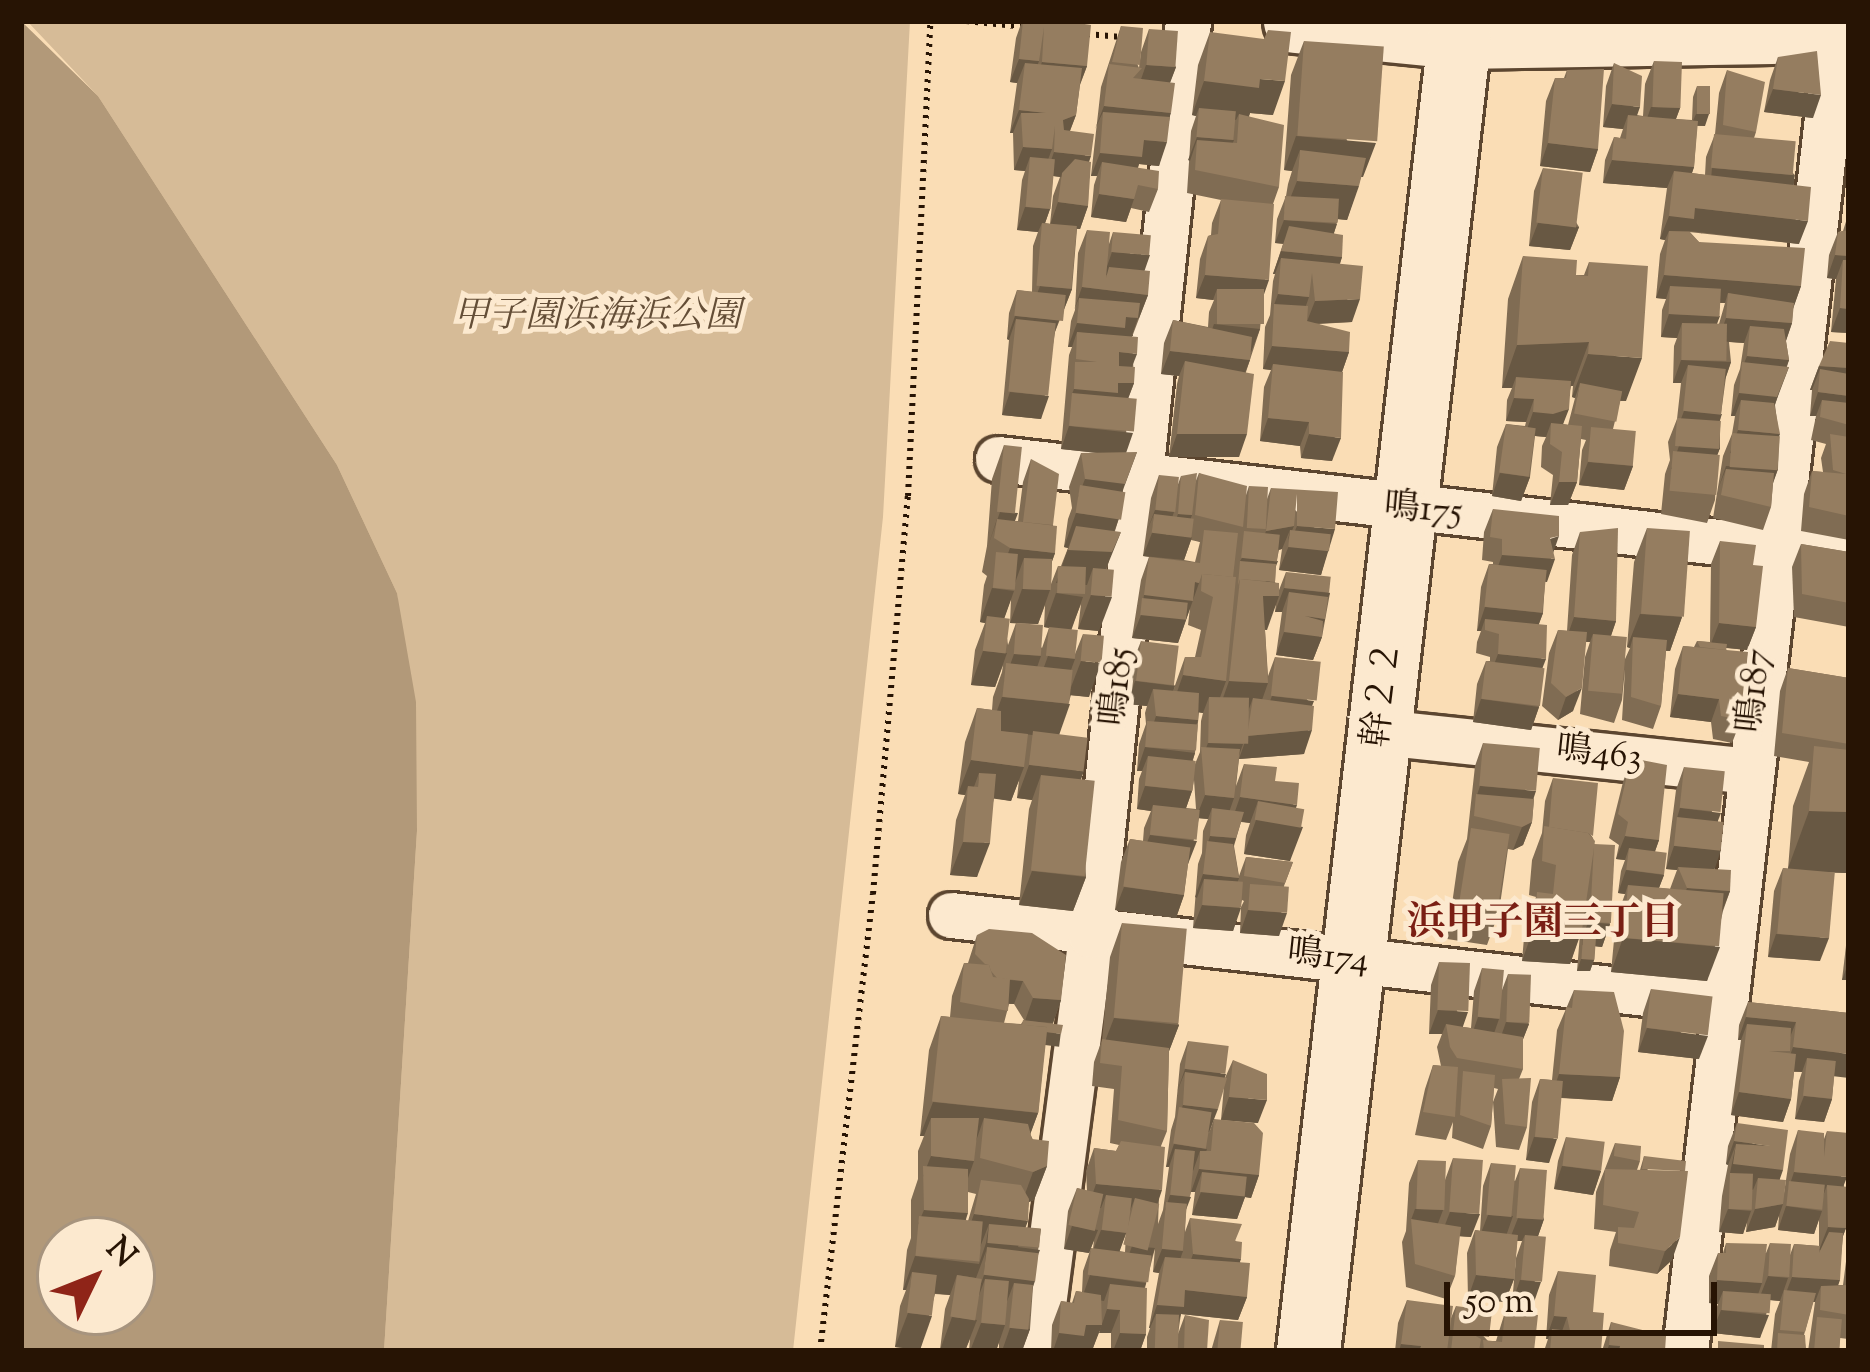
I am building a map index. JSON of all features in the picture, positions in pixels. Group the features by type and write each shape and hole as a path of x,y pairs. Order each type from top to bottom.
{"street":[{"path":"1295,21 1458,29 1828,29"},
{"name":"幹２２","path":"1308,1351 1458,29"},
{"name":"鳴187","path":"1685,1351 1748,1004 1748,771 1828,29"},
{"name":"鳴185","path":"1037,1351 1091,935 1186,33"},
{"path":"1797,339 1849,346"},
{"name":"鳴175","path":"998,459 1849,557"},
{"name":"鳴463","path":"1379,732 1748,771"},
{"name":"鳴174","path":"951,914 1091,935 1748,1004"}],"path":[{"path":"820,1351 873,894 908,496 930,21"},
{"path":"966,21 1031,28"},
{"path":"1075,33 1186,33"}],"green space":[{"name":"甲子園浜海浜公園","path":"27,21 910,21 883,517 793,1351 384,1351 417,831 397,593 337,465 98,96"}],"shaded area":[{"path":"21,21 98,96 337,465 397,593 416,702 417,831 384,1351 21,1351"}],"building":[{"path":"1023,21 1091,25 1087,66 1042,62 1044,27 1039,61 1019,59"},
{"path":"1121,26 1143,28 1140,65 1112,62"},
{"path":"1149,29 1178,31 1175,67 1146,65"},
{"path":"1268,30 1291,32 1285,81 1260,79 1259,88 1204,81 1210,32 1264,39"},
{"path":"1304,41 1384,47 1377,141 1297,136"},
{"path":"1817,51 1821,95 1773,89 1778,57"},
{"path":"1654,61 1682,62 1680,108 1652,107"},
{"path":"1025,63 1082,68 1076,115 1063,120 1064,130 1094,134 1091,156 1054,152 1055,126 1052,149 1023,147 1021,113 1046,113 1019,110"},
{"path":"1614,63 1642,76 1640,107 1612,104"},
{"path":"1109,64 1142,68 1133,78 1175,83 1171,113 1104,106"},
{"path":"1604,69 1598,149 1548,143 1555,78 1566,78 1567,70"},
{"path":"1727,70 1765,82 1756,132 1723,125"},
{"path":"1697,86 1710,86 1710,114 1697,114"},
{"path":"1199,108 1236,111 1233,140 1196,137"},
{"path":"1103,112 1170,117 1167,142 1144,140 1142,157 1100,153"},
{"path":"1239,114 1284,125 1279,187 1195,170 1197,140 1237,143"},
{"path":"1628,115 1698,121 1694,167 1612,160 1614,137 1626,139"},
{"path":"1714,134 1796,141 1793,175 1711,168"},
{"path":"1300,150 1366,158 1359,186 1297,181"},
{"path":"1030,157 1055,159 1051,209 1026,207"},
{"path":"1075,159 1091,162 1088,206 1058,202 1062,173"},
{"path":"1102,162 1159,171 1158,189 1138,185 1134,199 1099,194"},
{"path":"1543,168 1583,173 1576,227 1536,223"},
{"path":"1674,171 1811,187 1808,221 1695,208 1694,219 1669,216"},
{"path":"1285,196 1339,199 1338,223 1284,220"},
{"path":"1221,199 1274,204 1269,280 1205,275 1208,236 1218,234"},
{"path":"1042,223 1077,226 1071,289 1037,286"},
{"path":"1289,226 1343,235 1342,257 1281,251"},
{"path":"1087,230 1110,232 1106,278 1109,267 1150,271 1148,295 1082,287"},
{"path":"1849,230 1849,256 1835,255 1838,232"},
{"path":"1669,231 1690,232 1699,242 1805,248 1801,286 1664,275"},
{"path":"1113,232 1151,235 1149,255 1111,252"},
{"path":"1523,256 1577,260 1576,275 1588,276 1589,262 1648,266 1642,358 1588,354 1589,342 1517,345"},
{"path":"1281,258 1363,266 1360,299 1315,301 1312,273 1309,297 1278,294"},
{"path":"1843,260 1849,260 1849,309 1840,308"},
{"path":"1670,286 1721,289 1719,317 1669,314"},
{"path":"1217,289 1264,289 1264,324 1217,324"},
{"path":"1017,290 1066,295 1063,321 1014,316"},
{"path":"1728,293 1794,303 1792,323 1726,318"},
{"path":"1079,298 1140,303 1138,318 1126,317 1125,328 1077,323"},
{"path":"1274,304 1308,306 1307,321 1350,332 1349,352 1272,346"},
{"path":"1016,319 1056,323 1048,396 1008,392"},
{"path":"1173,320 1252,337 1250,360 1170,351"},
{"path":"1682,323 1727,324 1726,361 1681,360"},
{"path":"1750,326 1784,329 1789,360 1747,356"},
{"path":"1077,332 1138,337 1137,354 1119,352 1119,366 1135,367 1134,383 1118,383 1118,393 1074,389 1075,362 1097,362 1076,359"},
{"path":"1830,341 1849,343 1849,368 1819,366"},
{"path":"1185,361 1254,374 1247,434 1177,434"},
{"path":"1742,362 1789,367 1777,397 1739,393"},
{"path":"1273,364 1343,372 1341,438 1309,434 1309,422 1268,418"},
{"path":"1688,365 1726,369 1721,415 1683,411"},
{"path":"1820,369 1849,374 1849,396 1818,392"},
{"path":"1516,377 1571,381 1569,409 1553,414 1533,412 1534,399 1514,398"},
{"path":"1580,383 1622,391 1616,422 1574,413"},
{"path":"1072,393 1137,399 1134,432 1069,426"},
{"path":"1741,400 1774,403 1780,434 1738,430"},
{"path":"1822,400 1849,403 1849,425 1820,417"},
{"path":"1677,418 1721,421 1719,449 1675,446"},
{"path":"1551,423 1582,426 1577,482 1559,482 1562,452 1550,444"},
{"path":"1506,424 1536,428 1529,477 1499,473"},
{"path":"1591,427 1636,431 1633,466 1588,462"},
{"path":"1732,433 1780,436 1778,470 1730,467"},
{"path":"1830,434 1849,437 1849,516 1809,507 1812,471 1846,474 1833,470"},
{"path":"1004,445 1022,447 1015,514 997,512"},
{"path":"1673,451 1720,455 1716,495 1670,491"},
{"path":"1137,452 1125,484 1085,479 1081,453"},
{"path":"1031,459 1059,474 1053,525 1023,522"},
{"path":"1726,469 1774,473 1771,507 1721,495"},
{"path":"1197,473 1192,515 1178,514 1181,476"},
{"path":"1199,473 1247,486 1243,527 1195,515"},
{"path":"1159,475 1179,477 1175,512 1155,510"},
{"path":"1080,485 1125,492 1121,520 1076,513"},
{"path":"1249,486 1268,487 1266,529 1247,528"},
{"path":"1271,488 1338,492 1335,529 1297,526 1297,494 1294,526 1266,531"},
{"path":"1493,509 1559,516 1559,536 1550,538 1555,559 1502,555 1502,539 1490,537"},
{"path":"1154,514 1194,519 1191,538 1152,533"},
{"path":"997,519 1057,526 1055,553 1010,548 994,538"},
{"path":"1076,526 1121,532 1112,552 1068,550"},
{"path":"1618,528 1616,621 1574,617 1580,532"},
{"path":"1647,528 1690,531 1684,617 1641,614"},
{"path":"1204,530 1238,533 1233,577 1202,574 1199,583 1195,582 1193,601 1144,595 1149,557 1200,563"},
{"path":"1290,530 1331,534 1329,551 1288,547"},
{"path":"1244,531 1280,535 1277,562 1241,558"},
{"path":"1720,541 1756,545 1753,565 1763,566 1756,627 1719,623"},
{"path":"1801,544 1849,552 1849,603 1802,594"},
{"path":"996,552 1018,554 1015,590 993,588"},
{"path":"1024,558 1052,559 1051,590 1023,589"},
{"path":"1240,561 1276,564 1275,582 1240,579 1238,585"},
{"path":"1489,564 1547,570 1542,613 1485,607"},
{"path":"1058,566 1086,567 1085,594 1057,593"},
{"path":"1093,568 1114,570 1112,597 1091,595"},
{"path":"1286,572 1331,577 1329,593 1284,588"},
{"path":"1202,574 1236,577 1226,681 1183,675 1185,657 1201,657 1213,597 1201,591"},
{"path":"1240,579 1279,583 1279,596 1263,596 1268,683 1229,681"},
{"path":"1289,592 1328,597 1325,619 1305,616 1323,621 1322,637 1284,632"},
{"path":"1142,598 1188,603 1186,620 1140,615"},
{"path":"987,616 1010,619 1006,654 983,651"},
{"path":"1485,619 1547,625 1546,659 1498,654 1499,634 1485,630"},
{"path":"1016,623 1043,625 1041,656 1014,654"},
{"path":"1049,627 1078,630 1075,659 1046,656"},
{"path":"1558,630 1587,632 1582,688 1566,697 1551,683"},
{"path":"1083,634 1104,636 1102,663 1081,661"},
{"path":"1593,634 1627,637 1622,694 1588,691"},
{"path":"1633,637 1667,640 1661,706 1631,697"},
{"path":"1141,641 1179,646 1174,685 1136,681"},
{"path":"1697,641 1727,644 1726,650 1700,647"},
{"path":"1683,646 1748,652 1741,720 1721,716 1719,699 1678,694"},
{"path":"1275,657 1321,662 1317,701 1271,696"},
{"path":"1486,661 1545,668 1540,706 1481,699"},
{"path":"1006,663 1073,670 1069,704 1002,697"},
{"path":"1788,668 1849,678 1849,744 1782,733"},
{"path":"1153,689 1199,693 1198,720 1156,716"},
{"path":"1209,697 1249,698 1248,744 1208,743"},
{"path":"1253,698 1314,706 1312,730 1247,736"},
{"path":"977,708 1001,711 1001,731 1028,734 1024,767 971,760"},
{"path":"1147,721 1198,725 1196,750 1145,747"},
{"path":"1033,731 1088,738 1083,771 1029,765"},
{"path":"1483,743 1540,748 1536,791 1479,786"},
{"path":"1814,746 1849,750 1849,812 1809,811"},
{"path":"1201,747 1240,749 1234,798 1205,795"},
{"path":"1148,756 1196,761 1193,791 1145,786"},
{"path":"1631,758 1667,765 1659,840 1625,836 1628,822 1618,814"},
{"path":"1244,764 1277,767 1275,781 1299,783 1297,805 1240,797"},
{"path":"1684,767 1725,771 1720,812 1680,808"},
{"path":"979,773 996,774 990,843 963,842 968,786 978,787"},
{"path":"1041,775 1095,781 1085,876 1031,870"},
{"path":"1553,778 1598,783 1593,836 1549,827"},
{"path":"1476,794 1534,799 1532,822 1522,827 1474,816"},
{"path":"1258,801 1304,809 1301,828 1255,820"},
{"path":"1153,805 1200,810 1197,840 1150,835"},
{"path":"1212,808 1244,812 1236,838 1210,836"},
{"path":"1677,817 1724,822 1721,851 1674,846"},
{"path":"1544,826 1588,833 1595,841 1582,930 1534,927 1537,892 1553,894 1556,865 1542,861"},
{"path":"1471,828 1510,834 1497,912 1459,906"},
{"path":"1130,839 1190,847 1184,895 1123,887"},
{"path":"1207,841 1233,844 1239,878 1203,874"},
{"path":"1594,844 1615,845 1611,923 1590,922"},
{"path":"1629,848 1667,853 1664,874 1626,870"},
{"path":"1246,857 1293,862 1285,883 1244,876"},
{"path":"1678,867 1731,870 1730,891 1687,888"},
{"path":"1783,868 1835,873 1829,938 1777,934"},
{"path":"1204,879 1243,882 1241,908 1202,905"},
{"path":"1250,884 1289,887 1287,913 1248,910"},
{"path":"1628,885 1724,893 1719,946 1623,938"},
{"path":"1122,923 1187,929 1178,1023 1114,1018"},
{"path":"989,929 1032,933 1066,955 1061,1000 1033,998 1023,981 997,978 975,954 977,935"},
{"path":"1583,937 1596,938 1594,960 1581,959"},
{"path":"1439,962 1470,963 1468,1011 1437,1010"},
{"path":"964,963 989,965 993,977 1010,979 1008,1011 960,1002"},
{"path":"1482,968 1504,970 1500,1019 1478,1017"},
{"path":"1508,974 1531,975 1529,1023 1506,1022"},
{"path":"1651,989 1713,997 1708,1035 1646,1028"},
{"path":"1574,990 1614,992 1624,1031 1620,1077 1559,1074 1566,1007 1572,1008"},
{"path":"1748,1002 1849,1013 1849,1054 1793,1047 1796,1022 1746,1017"},
{"path":"941,1016 1047,1027 1038,1113 932,1102"},
{"path":"1023,1020 1063,1025 1061,1034 1046,1032 1047,1027 1022,1025"},
{"path":"1446,1024 1523,1037 1523,1069 1457,1058"},
{"path":"1747,1024 1791,1028 1790,1051 1769,1051 1796,1054 1791,1099 1739,1092"},
{"path":"1102,1039 1169,1048 1167,1131 1118,1120 1122,1066 1100,1063"},
{"path":"1188,1041 1229,1046 1225,1074 1185,1069"},
{"path":"1807,1058 1836,1061 1832,1099 1803,1096"},
{"path":"1233,1060 1267,1074 1267,1100 1229,1097"},
{"path":"1433,1065 1458,1067 1455,1117 1423,1112"},
{"path":"1463,1071 1495,1075 1491,1126 1460,1115"},
{"path":"1185,1072 1227,1078 1218,1109 1183,1105"},
{"path":"1531,1078 1527,1127 1505,1124 1502,1079"},
{"path":"1540,1079 1563,1081 1558,1139 1535,1137"},
{"path":"1179,1107 1212,1112 1206,1149 1173,1144"},
{"path":"931,1118 979,1118 974,1161 931,1156"},
{"path":"984,1118 1028,1124 1032,1139 1049,1141 1047,1166 1033,1172 980,1158"},
{"path":"1214,1119 1254,1123 1263,1133 1259,1175 1199,1169 1200,1151 1211,1151"},
{"path":"1737,1123 1788,1130 1783,1170 1733,1164 1736,1144 1770,1146 1734,1141"},
{"path":"1798,1130 1824,1133 1824,1157 1827,1131 1849,1133 1847,1177 1794,1172"},
{"path":"1566,1137 1605,1142 1601,1171 1562,1166"},
{"path":"1121,1141 1165,1147 1162,1190 1096,1184 1094,1148 1116,1151"},
{"path":"1615,1143 1641,1146 1640,1161 1614,1156"},
{"path":"1175,1149 1195,1151 1190,1197 1170,1195"},
{"path":"1644,1156 1686,1161 1685,1171 1642,1169"},
{"path":"1453,1158 1483,1160 1479,1214 1449,1212"},
{"path":"1418,1160 1446,1161 1444,1210 1416,1209"},
{"path":"1491,1163 1516,1165 1511,1217 1486,1215"},
{"path":"923,1166 968,1169 968,1213 924,1210"},
{"path":"1520,1168 1547,1170 1543,1220 1517,1218"},
{"path":"1605,1169 1688,1171 1680,1237 1665,1251 1618,1243 1618,1227 1634,1228 1639,1212 1603,1205"},
{"path":"1202,1172 1247,1177 1245,1197 1200,1192"},
{"path":"1730,1173 1753,1174 1752,1210 1729,1209"},
{"path":"1758,1178 1786,1180 1783,1204 1755,1209"},
{"path":"981,1180 1021,1185 1029,1199 1028,1221 974,1214"},
{"path":"1789,1181 1825,1185 1822,1210 1786,1206"},
{"path":"1827,1185 1849,1187 1846,1228 1828,1227"},
{"path":"1077,1188 1103,1194 1095,1231 1068,1225"},
{"path":"1106,1195 1132,1198 1128,1233 1102,1230"},
{"path":"1135,1198 1159,1204 1148,1251 1123,1245"},
{"path":"1166,1202 1187,1204 1183,1251 1162,1249"},
{"path":"919,1216 983,1222 979,1261 916,1256"},
{"path":"1190,1218 1242,1224 1235,1241 1242,1242 1241,1259 1193,1254"},
{"path":"1411,1219 1461,1227 1455,1276 1415,1264"},
{"path":"989,1224 1041,1229 1039,1247 987,1243"},
{"path":"1475,1230 1518,1235 1514,1279 1476,1275"},
{"path":"1829,1232 1843,1233 1840,1280 1792,1277 1794,1244 1820,1246 1819,1253"},
{"path":"1525,1235 1546,1237 1542,1282 1521,1280"},
{"path":"1726,1243 1767,1244 1762,1283 1717,1280 1718,1253 1726,1253"},
{"path":"1770,1243 1791,1244 1789,1277 1768,1276"},
{"path":"987,1247 1039,1253 1035,1281 984,1275"},
{"path":"1091,1248 1152,1255 1148,1282 1088,1275"},
{"path":"1165,1257 1250,1263 1247,1297 1185,1290 1184,1307 1157,1305"},
{"path":"1558,1271 1596,1275 1593,1312 1604,1313 1601,1351 1550,1351 1552,1329 1570,1331 1567,1317 1554,1316"},
{"path":"912,1272 937,1275 932,1316 907,1313"},
{"path":"957,1275 982,1279 975,1320 950,1316"},
{"path":"985,1279 1009,1281 1005,1325 981,1323"},
{"path":"1014,1283 1033,1285 1028,1330 1009,1328"},
{"path":"1110,1284 1147,1288 1146,1334 1120,1333 1120,1310 1107,1309"},
{"path":"1849,1285 1849,1315 1820,1310 1821,1286"},
{"path":"1784,1290 1816,1293 1805,1332 1780,1330"},
{"path":"1076,1291 1101,1295 1102,1325 1086,1325 1084,1336 1059,1333 1061,1301 1074,1303"},
{"path":"1723,1291 1771,1294 1770,1313 1722,1310"},
{"path":"1407,1300 1453,1306 1447,1351 1420,1351 1421,1346 1401,1344"},
{"path":"1456,1306 1492,1311 1489,1337 1474,1335 1481,1339 1479,1351 1451,1351"},
{"path":"1505,1312 1538,1315 1534,1351 1484,1351 1483,1340 1502,1342"},
{"path":"1156,1314 1179,1315 1178,1351 1155,1351"},
{"path":"1185,1315 1209,1320 1207,1351 1184,1351"},
{"path":"1817,1317 1842,1319 1839,1351 1814,1351"},
{"path":"1220,1320 1243,1322 1240,1351 1217,1351"},
{"path":"1611,1322 1666,1336 1665,1351 1620,1351 1620,1346 1609,1345"},
{"path":"1778,1333 1805,1335 1806,1351 1777,1351"},
{"path":"1718,1341 1764,1345 1764,1351 1718,1351"}],"district":[{"name":"浜甲子園三丁目","path":"1543,925"}]}
